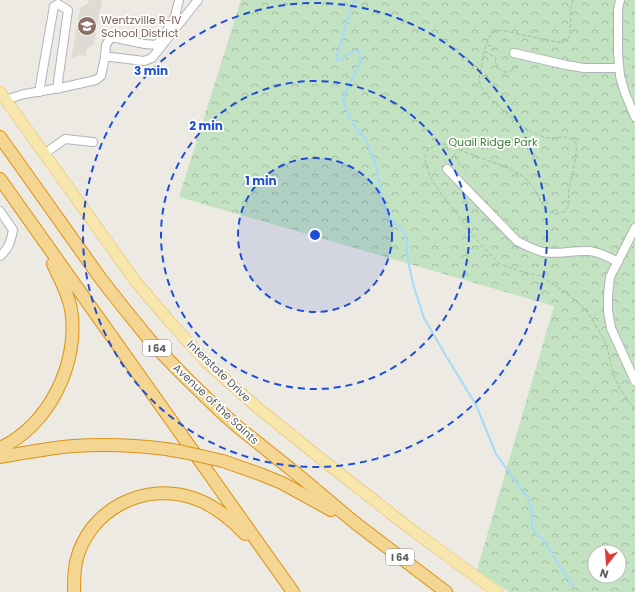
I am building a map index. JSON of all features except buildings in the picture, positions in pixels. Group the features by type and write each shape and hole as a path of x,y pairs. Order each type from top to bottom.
{"highway":[{"name":"Avenue of the Saints","path":"0,138 114,296 169,361 203,395 256,442 354,522 446,592"},
{"name":"I 64","path":"0,179 293,592"},
{"path":"0,448 19,436 35,423 48,407 65,374 70,354 73,329 71,309 65,289 38,232"},
{"path":"0,458 72,446 119,445 183,452 223,461 282,483 354,522"},
{"path":"74,592 76,561 86,536 109,511 118,505 128,500 150,494 161,493 196,498 219,511 239,528 274,566"}],"main road":[{"name":"Interstate Drive","path":"3,96 109,246 145,293 171,324 213,368 258,408 337,472 412,530 497,592"}],"street":[{"path":"3,96 57,89 96,80 100,76 105,57 106,45 111,37 156,45 175,16 179,0"},
{"path":"105,57 112,56 144,61 152,58 198,0"},
{"path":"620,0 618,10 618,53 620,76 624,93 635,116"},
{"path":"39,92 54,6 58,4 68,10 57,89"},
{"path":"514,53 584,68 619,68"},
{"path":"44,154 65,139 93,142"},
{"path":"447,169 517,241 543,252 557,254 576,251 590,251 604,255 618,262"},
{"path":"0,211 13,230 6,251 1,252"},
{"path":"635,228 610,277 608,295 608,311 612,328 620,350 635,381"}],"path":[{"path":"573,0 571,6 570,35 567,40 557,42 500,30 495,31 489,36 479,79 482,89 492,99 511,117 534,133 549,138 566,137 572,139 575,143 577,148 568,190 569,206 566,211 559,214 553,213 541,202 535,190 528,181 517,172 444,144 430,148 426,153 425,159 431,178 437,188 476,239 498,263 519,271 540,276 584,308 592,319 607,347 614,376 620,389 635,410"},
{"path":"486,45 494,47"},
{"path":"485,51 496,58 497,66 499,70 503,72 515,69 516,64"},
{"path":"447,169 444,166 455,154 457,149"},
{"path":"455,154 456,160 467,172"}],"shaded area":[{"name":"Wentzville R-IV School District","path":"89,0 102,0 94,44 87,49 86,56 79,55 71,60 80,8 88,3"}],"green space":[{"name":"Quail Ridge Park","path":"241,0 635,0 635,592 509,592 477,570 554,306 179,197"}],"waterway":[{"path":"355,0 351,7 336,59 338,61 355,50 360,52 360,63 343,98 349,117 357,130 365,138 376,165 383,203 390,219 403,230 407,240 407,256 413,284 424,318 476,405 496,454 528,498 532,510 532,528 539,537 542,538 573,587"}],"place":[{"name":"Wentzville R-IV School District","path":"87,26"}]}
